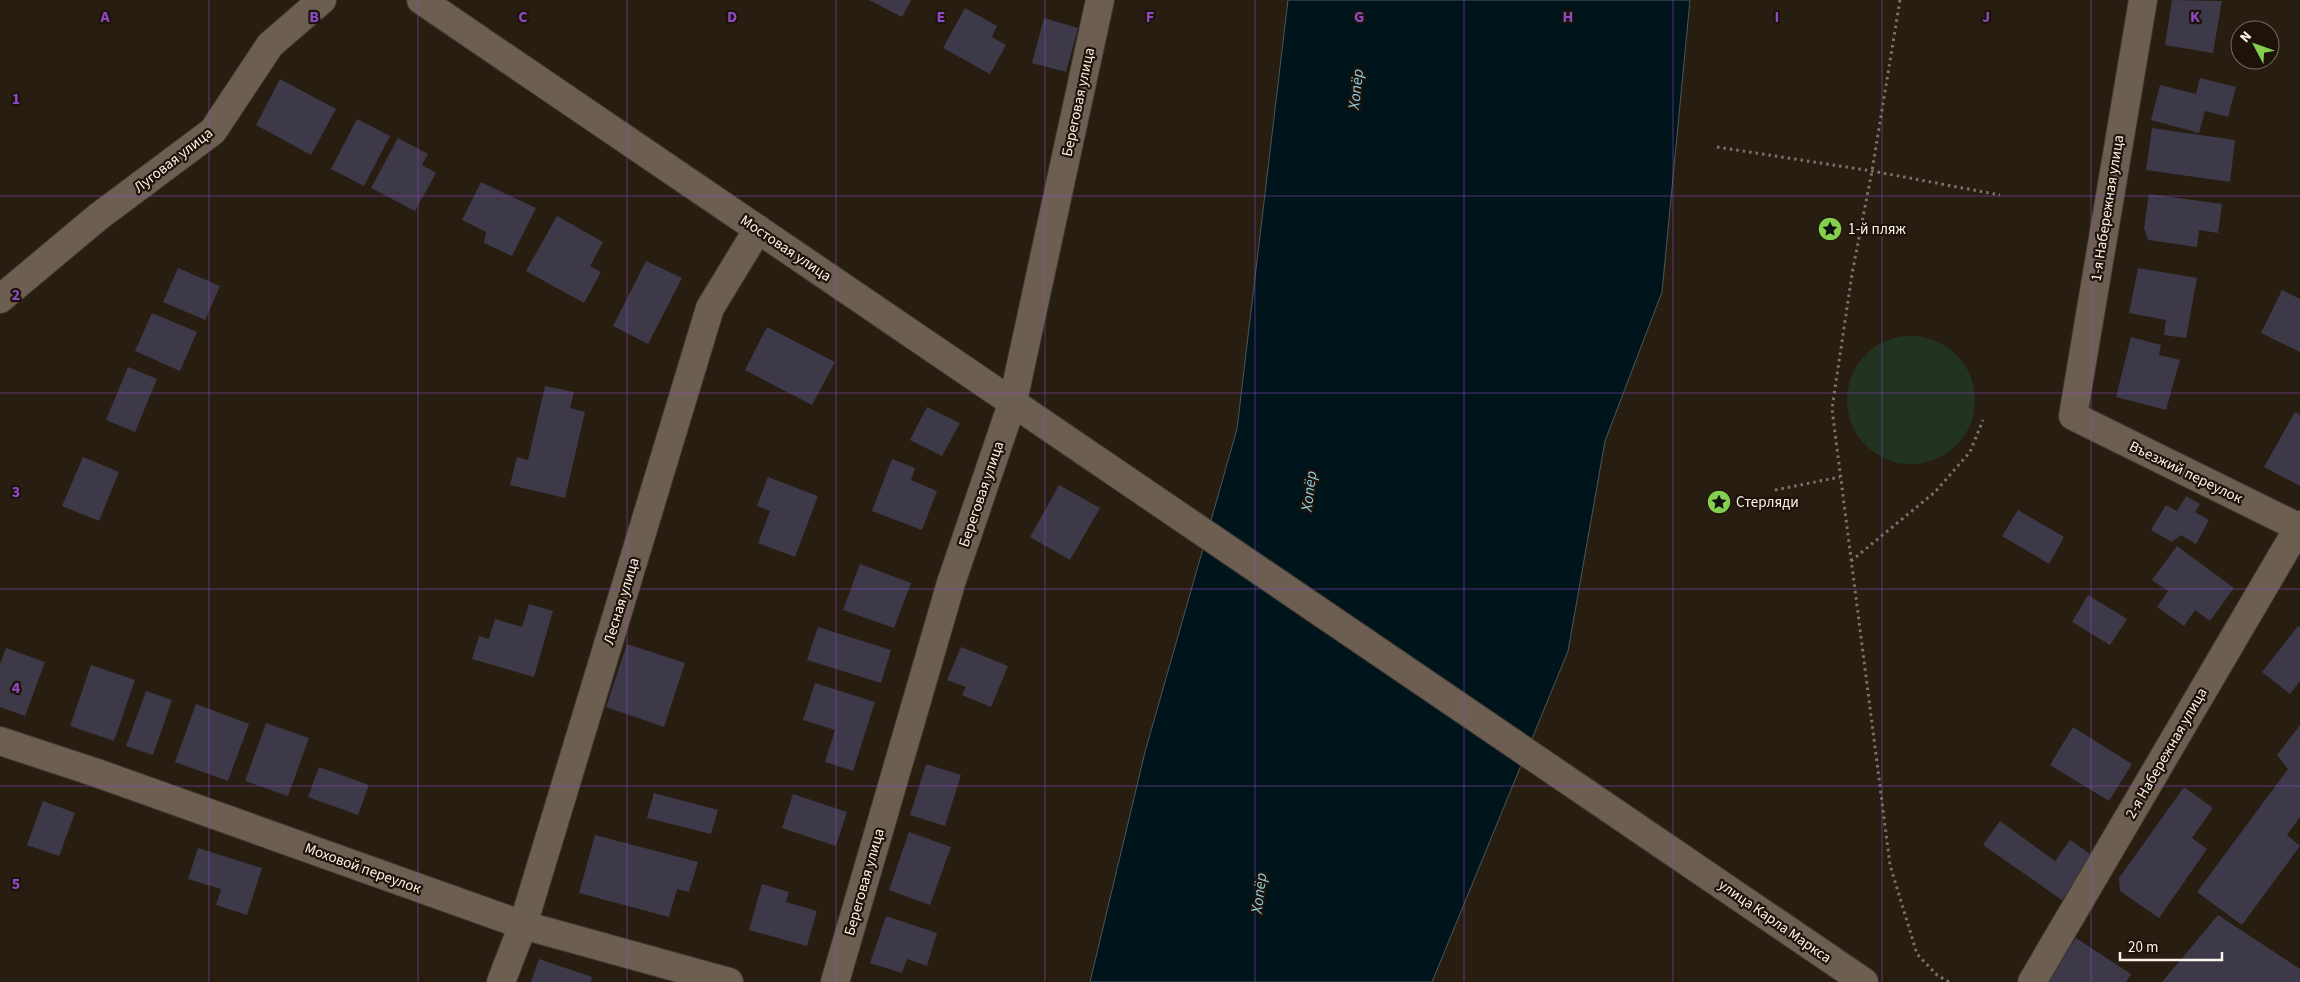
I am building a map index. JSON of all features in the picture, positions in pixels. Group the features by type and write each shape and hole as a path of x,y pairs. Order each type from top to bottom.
{"street":[{"name":"Луговая улица","path":"0,299 98,217 213,131 270,45 322,0"},
{"name":"Мостовая улица","path":"421,0 1152,496"},
{"name":"Береговая улица","path":"835,982 951,583 1012,401 1100,0"},
{"name":"1-я Набережная улица","path":"2073,416 2143,0"},
{"name":"Лесная улица","path":"502,982 523,925 710,308 758,229"},
{"name":"Въезжий переулок","path":"2073,416 2300,527"},
{"name":"улица Карла Маркса","path":"1152,496 1864,982"},
{"name":"2-я Набережная улица","path":"2032,982 2300,527"},
{"name":"Моховой переулок","path":"0,741 106,776 523,925 729,982"}],"path":[{"path":"1900,0 1872,171 1852,274 1832,409 1890,865 1917,954 1937,975 1949,982"},
{"path":"1716,147 1872,171 2000,195"},
{"path":"1850,561 1935,492 1970,452 1983,420"},
{"path":"1775,490 1840,477"}],"green space":[{"path":"1911,336 1935,341 1956,355 1970,376 1975,400 1970,424 1956,445 1935,459 1911,464 1887,459 1866,445 1852,424 1847,400 1852,376 1866,355 1887,341"}],"water":[{"name":"Хопёр","path":"1288,0 1690,0 1662,292 1605,441 1568,651 1432,982 1090,982 1145,752 1237,429"}],"building":[{"path":"869,0 911,0 902,17"},
{"path":"2172,0 2222,1 2213,53 2165,45"},
{"path":"965,8 997,26 992,37 1006,45 990,74 943,48"},
{"path":"1044,18 1078,28 1066,72 1032,63"},
{"path":"2200,78 2236,87 2228,117 2205,111 2199,133 2151,120 2160,85 2196,94"},
{"path":"280,79 336,109 311,155 256,125"},
{"path":"357,119 390,136 364,186 331,169"},
{"path":"2152,128 2235,140 2230,182 2146,170"},
{"path":"398,138 428,154 422,165 436,173 415,211 371,188"},
{"path":"481,182 536,208 512,256 484,243 486,232 462,220"},
{"path":"2149,194 2222,204 2218,233 2199,230 2197,247 2148,240 2144,228"},
{"path":"557,216 603,242 590,266 601,272 584,303 526,271"},
{"path":"646,261 682,278 648,344 613,326"},
{"path":"178,268 220,286 205,320 163,302"},
{"path":"2138,268 2197,278 2186,338 2164,335 2166,320 2129,313"},
{"path":"2282,290 2300,299 2300,352 2261,333"},
{"path":"152,313 197,332 180,371 135,351"},
{"path":"767,327 835,362 812,405 745,370"},
{"path":"2131,337 2161,345 2159,355 2180,360 2166,410 2116,397"},
{"path":"128,367 157,379 135,432 106,420"},
{"path":"545,386 574,392 570,408 585,412 565,498 510,485 517,457 528,460"},
{"path":"927,407 960,423 942,456 910,440"},
{"path":"2295,412 2300,415 2300,486 2264,467"},
{"path":"83,457 119,472 99,521 62,506"},
{"path":"892,459 915,468 911,480 937,491 922,530 872,511"},
{"path":"768,477 818,496 795,557 758,543 770,511 757,506"},
{"path":"1059,485 1100,508 1070,560 1030,537"},
{"path":"2186,496 2200,504 2195,512 2209,520 2196,544 2181,535 2172,542 2151,530 2166,505 2177,511"},
{"path":"2018,510 2064,537 2049,564 2002,536"},
{"path":"2177,546 2234,588 2210,621 2195,610 2184,626 2157,607 2168,591 2152,580"},
{"path":"860,564 911,583 894,628 843,610"},
{"path":"2088,595 2127,619 2110,645 2072,622"},
{"path":"529,604 553,611 534,677 472,659 479,636 489,639 495,619 522,627"},
{"path":"2298,626 2300,627 2300,681 2290,694 2262,672"},
{"path":"818,627 891,650 881,683 807,660"},
{"path":"627,644 685,663 664,727 606,707"},
{"path":"961,647 1008,666 991,707 962,695 966,687 947,680"},
{"path":"6,648 45,662 25,716 0,707 0,664"},
{"path":"91,665 135,680 114,741 70,726"},
{"path":"815,683 875,702 853,771 825,762 835,730 803,720"},
{"path":"146,691 172,700 153,755 126,746"},
{"path":"196,704 249,724 228,781 175,762"},
{"path":"266,723 309,738 288,796 245,781"},
{"path":"2300,725 2300,817 2287,835 2300,846 2242,925 2197,892 2288,769 2277,755"},
{"path":"2073,727 2132,764 2109,801 2050,765"},
{"path":"926,764 961,775 945,826 910,815"},
{"path":"319,767 369,785 358,815 308,797"},
{"path":"2184,787 2213,808 2192,838 2207,849 2159,918 2120,891 2119,878"},
{"path":"654,793 718,810 711,834 647,818"},
{"path":"793,794 847,812 836,846 782,828"},
{"path":"43,801 75,813 59,856 27,845"},
{"path":"2000,821 2055,861 2070,840 2093,856 2062,900 1983,845"},
{"path":"909,832 951,847 930,905 889,890"},
{"path":"595,835 698,862 689,892 677,889 669,917 579,893"},
{"path":"198,848 262,868 247,915 216,905 221,889 188,879"},
{"path":"762,884 789,892 786,902 817,911 807,946 749,930"},
{"path":"2218,915 2300,969 2300,982 2162,982"},
{"path":"886,916 937,933 927,966 907,959 902,973 870,963"},
{"path":"2076,938 2131,974 2126,982 2047,982"},
{"path":"539,959 592,977 591,982 531,982"}],"place":[{"name":"1-й пляж","path":"1830,229"},
{"name":"Стерляди","path":"1719,502"}]}
